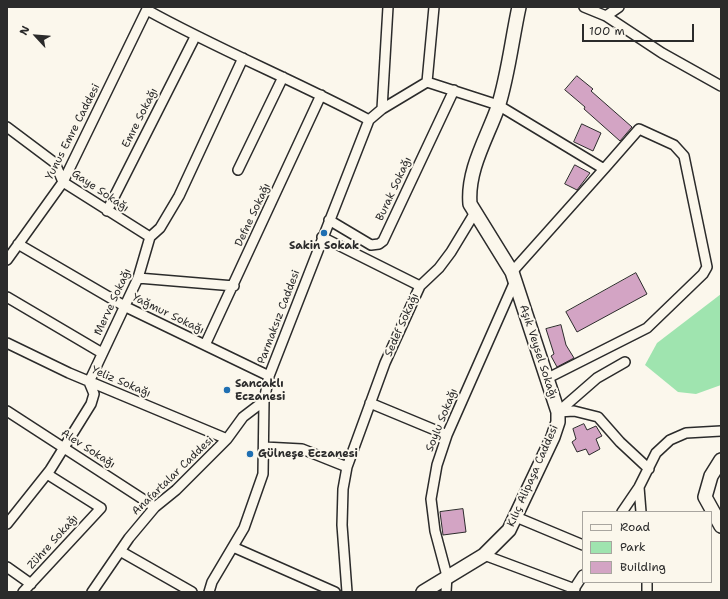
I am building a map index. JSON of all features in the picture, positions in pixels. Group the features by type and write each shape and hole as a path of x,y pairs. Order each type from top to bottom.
{"street":[{"path":"382,109 388,7"},
{"path":"427,82 434,7"},
{"path":"584,7 606,16 662,53 721,86"},
{"path":"606,16 618,7"},
{"path":"148,8 195,36 321,95 369,120 382,109 427,82 498,105 604,169"},
{"name":"Yunus Emre Caddesi","path":"7,260 63,182 148,8"},
{"path":"474,214 469,197 471,176 498,105 520,8"},
{"name":"Emre Sokağı","path":"107,211 195,36"},
{"name":"Merve Sokağı","path":"89,382 126,307 138,278 150,237 160,228 179,196 243,58"},
{"path":"238,170 283,77"},
{"name":"Burak Sokağı","path":"329,220 371,244 379,244 383,241 454,90"},
{"name":"Defne Sokağı","path":"205,345 234,286 321,95"},
{"name":"Parmaksız Caddesi","path":"209,592 212,582 244,528 262,474 264,447 264,401 269,376 322,237 369,120"},
{"name":"Gaye Sokağı","path":"7,127 55,163 63,182 150,237"},
{"name":"Soylu Sokağı","path":"446,592 447,576 435,530 431,499 437,465 447,435 513,276 639,129 674,145 684,156 688,167 707,267 695,283 647,328 546,379"},
{"name":"Aşık Veysel Sokağı","path":"474,214 513,276 558,412 574,411 598,417 620,442 649,469"},
{"name":"Sedef Sokağı","path":"347,592 342,525 343,489 347,467 370,403 420,286 439,268 451,252 474,214"},
{"path":"322,237 420,286"},
{"name":"Yağmur Sokağı","path":"18,244 126,307 269,376"},
{"path":"138,278 234,286"},
{"path":"7,297 102,353"},
{"name":"Yeliz Sokağı","path":"7,343 89,382 227,439"},
{"path":"558,412 596,378 625,362"},
{"path":"7,524 47,474 91,404 94,394 89,382"},
{"name":"Anafartalar Caddesi","path":"92,592 120,551 155,507 176,490 227,439 243,417 264,401"},
{"path":"370,403 447,435"},
{"name":"Alev Sokağı","path":"7,411 155,507"},
{"name":"Kılıç Alipaşa Caddesi","path":"423,592 447,576 484,555 509,530 553,437 558,422 558,412"},
{"path":"623,511 640,488 656,453 670,440 686,433 721,431"},
{"path":"264,447 302,449 347,467"},
{"path":"721,460 711,476 705,497 721,526"},
{"name":"Zühre Sokağı","path":"23,592 101,508 47,474"},
{"path":"640,488 641,511"},
{"path":"516,517 582,545"},
{"path":"232,547 335,592"},
{"path":"120,551 192,592"},
{"path":"484,555 574,590 582,577"},
{"path":"7,567 31,584"}],"green space":[{"path":"721,294 721,385 696,394 678,392 645,365 657,343"}],"building":[{"path":"577,76 593,89 591,91 632,127 620,141 565,90"},
{"path":"582,124 601,133 593,151 574,142"},
{"path":"575,165 590,173 577,190 565,184"},
{"path":"636,273 647,294 577,332 566,312"},
{"path":"561,325 566,345 574,358 557,367 551,356 554,354 546,329"},
{"path":"584,424 587,430 596,426 602,436 596,439 600,449 589,455 586,449 577,452 572,442 576,439 573,429"},
{"path":"463,509 466,532 443,535 440,512"}],"place":[{"name":"Sakin Sokak","path":"324,233"},
{"name":"Sancaklı Eczanesi","path":"227,390"},
{"name":"Gülneşe Eczanesi","path":"250,454"}]}
